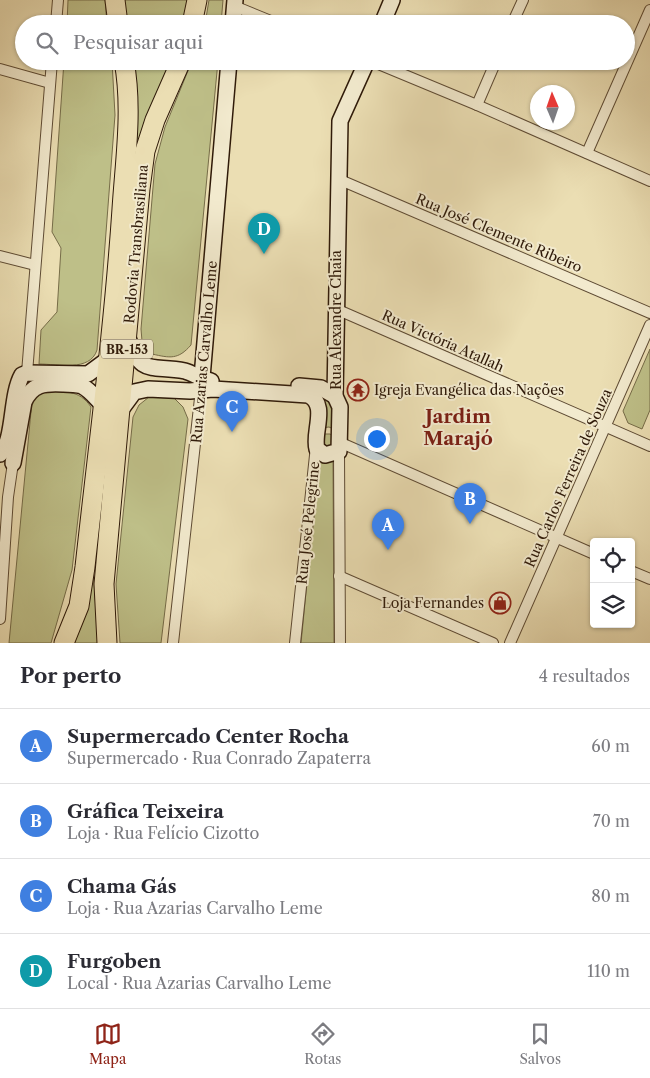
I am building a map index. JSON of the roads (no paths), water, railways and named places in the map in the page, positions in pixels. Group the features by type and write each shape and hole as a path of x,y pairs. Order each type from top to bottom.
{"highway":[{"path":"115,0 117,15"},
{"path":"194,15 197,0"},
{"name":"Rodovia Transbrasiliana","path":"107,643 104,584 111,407 107,360 120,246 126,145 127,105 125,70"},
{"name":"Rodovia Transbrasiliana","path":"64,643 79,606 111,407 128,338 145,151 155,120 177,70"}],"street":[{"path":"57,15 58,0"},
{"path":"386,15 392,0"},
{"path":"516,15 523,0"},
{"path":"234,3 259,15"},
{"path":"635,44 650,10"},
{"path":"0,69 50,83"},
{"path":"26,373 51,70"},
{"name":"Rua Azarias Carvalho Leme","path":"174,643 202,384 229,70"},
{"name":"Rua Alexandre Chaia","path":"340,643 340,407 335,396 340,121 363,70"},
{"path":"393,70 650,181"},
{"path":"477,105 492,70"},
{"path":"586,154 623,70"},
{"name":"Rua José Clemente Ribeiro","path":"338,179 650,313"},
{"path":"0,256 35,265"},
{"name":"Rua Victória Atallah","path":"336,309 650,446"},
{"name":"Rua Carlos Ferreira de Souza","path":"510,643 650,325"},
{"path":"128,338 134,354 147,366 152,369 186,371 202,384"},
{"path":"0,619 8,497 4,457 11,412 21,377 26,373 88,374 107,360"},
{"path":"4,457 28,393 43,383 75,384 89,391 111,407 140,390 190,391 202,384 321,388 335,396"},
{"name":"Rua José Pelegrine","path":"202,384 308,395 314,397 318,404 316,441 295,643"},
{"path":"339,443 325,455 319,452 316,441 327,431 339,443 590,552"},
{"path":"635,573 650,579"},
{"path":"339,576 493,643"}],"place":[{"name":"Furgoben","path":"264,254"},
{"name":"Igreja Evangélica das Nações","path":"358,390"},
{"name":"Chama Gás","path":"232,432"},
{"name":"Gráfica Teixeira","path":"470,524"},
{"name":"Supermercado Center Rocha","path":"388,550"},
{"name":"Loja Fernandes","path":"500,603"}],"district":[{"name":"Jardim Marajó","path":"458,427"}]}
